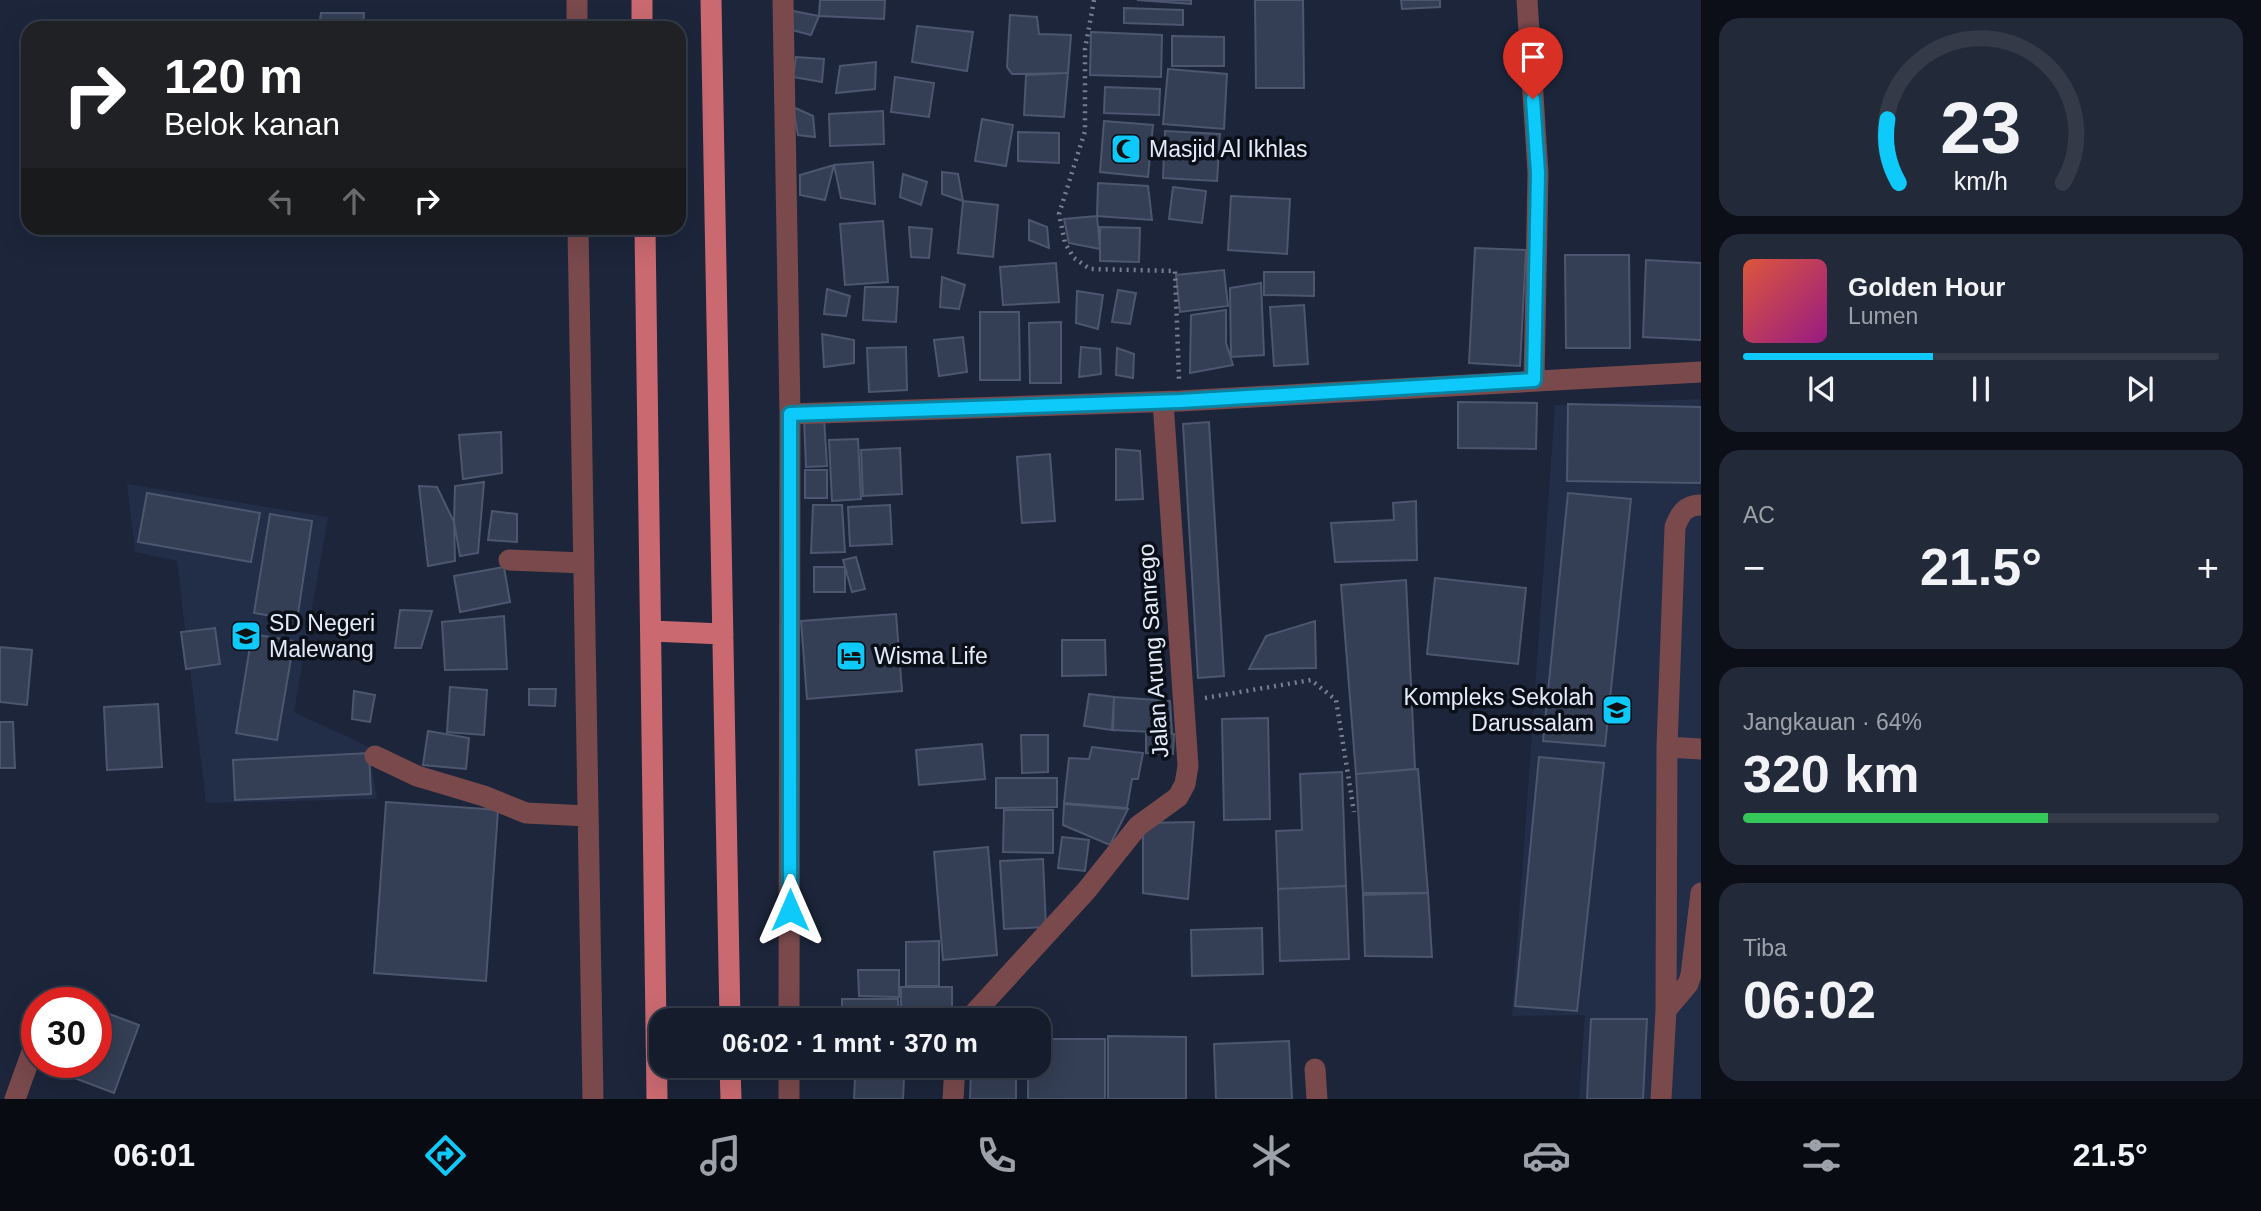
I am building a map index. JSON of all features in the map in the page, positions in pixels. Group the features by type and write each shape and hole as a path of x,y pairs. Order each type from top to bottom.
{"main road":[{"path":"642,0 642,21"},
{"path":"711,0 730,1008"},
{"path":"645,235 657,1099"},
{"path":"651,631 723,634"},
{"path":"730,1078 731,1099"}],"street":[{"path":"577,0 578,21"},
{"path":"783,0 790,414 789,1008"},
{"path":"1527,0 1538,173 1534,380"},
{"path":"578,235 593,1099"},
{"path":"790,414 1171,401 1701,372"},
{"name":"Jalan Arung Sanrego","path":"979,1008 1086,891 1138,826 1178,797 1185,784 1188,766 1171,401"},
{"path":"1661,1099 1666,1010 1667,747 1675,527 1680,513 1690,506 1701,505"},
{"path":"509,560 584,564"},
{"path":"1667,747 1701,749"},
{"path":"375,757 417,776 484,796 526,813 588,816"},
{"path":"1666,1010 1688,985 1691,975 1701,892"},
{"path":"1315,1069 1317,1099"},
{"path":"15,1099 23,1078"},
{"path":"789,1078 789,1099"},
{"path":"954,1099 955,1078"}],"path":[{"path":"1094,0 1084,49 1085,131 1059,215 1065,243 1074,258 1090,269 1175,271 1171,401"},
{"path":"1184,702 1311,680 1336,700 1354,812"}],"shaded area":[{"name":"Kompleks Sekolah Darussalam","path":"1701,399 1701,1099 1579,1099 1585,1015 1512,1016 1555,405"},
{"name":"SD Negeri Malewang","path":"127,484 328,517 294,712 369,747 377,799 206,803 177,561 135,552"}],"building":[{"path":"820,0 885,0 884,19 819,16"},
{"path":"1137,0 1191,0 1191,4"},
{"path":"1255,0 1303,0 1304,88 1256,88"},
{"path":"1401,0 1440,0 1440,7 1402,9"},
{"path":"1124,8 1183,10 1183,25 1124,23"},
{"path":"788,10 819,16 811,35 788,29"},
{"path":"321,13 364,13 363,21 320,21"},
{"path":"1010,15 1037,17 1039,34 1071,35 1068,73 1012,74 1007,67"},
{"path":"917,26 973,32 967,71 912,62"},
{"path":"1091,32 1162,35 1161,77 1090,75"},
{"path":"1172,36 1224,37 1224,66 1172,66"},
{"path":"796,57 824,59 822,82 793,77"},
{"path":"876,62 875,89 836,93 840,66"},
{"path":"1168,69 1227,74 1224,129 1163,124"},
{"path":"1068,73 1064,117 1024,115 1026,75"},
{"path":"895,77 934,83 929,117 891,112"},
{"path":"1105,87 1160,89 1159,115 1104,113"},
{"path":"793,107 813,116 815,137 798,135"},
{"path":"883,111 884,144 830,146 829,114"},
{"path":"982,119 1013,125 1006,166 975,161"},
{"name":"Masjid Al Ikhlas","path":"1104,121 1153,125 1148,177 1100,172"},
{"path":"1165,131 1220,134 1217,181 1163,178"},
{"path":"1018,132 1059,133 1059,163 1018,161"},
{"path":"873,162 875,204 841,198 834,165"},
{"path":"834,165 825,200 800,195 800,175"},
{"path":"942,172 958,174 963,201 942,194"},
{"path":"903,174 927,182 921,205 900,197"},
{"path":"1098,183 1148,186 1152,220 1097,216"},
{"path":"1173,187 1206,191 1202,223 1169,219"},
{"path":"1231,196 1290,199 1287,254 1228,250"},
{"path":"963,201 998,205 993,257 958,253"},
{"path":"1097,216 1100,249 1069,243 1064,219"},
{"path":"1029,220 1047,227 1049,248 1029,240"},
{"path":"883,221 888,282 845,285 840,224"},
{"path":"909,227 932,229 929,258 911,257"},
{"path":"1100,227 1140,228 1139,262 1100,261"},
{"path":"1475,248 1526,250 1520,366 1469,363"},
{"path":"1565,255 1629,255 1630,348 1566,348"},
{"path":"1646,260 1701,263 1701,340 1643,337"},
{"path":"1056,263 1059,302 1003,305 1000,267"},
{"path":"1224,270 1228,306 1180,312 1176,275"},
{"path":"1264,272 1314,272 1314,296 1264,295"},
{"path":"942,277 965,285 959,309 940,307"},
{"path":"1261,283 1264,355 1231,357 1230,288"},
{"path":"865,287 898,287 896,322 863,320"},
{"path":"827,289 850,296 846,316 824,314"},
{"path":"1118,290 1136,293 1130,324 1112,322"},
{"path":"1077,291 1103,295 1098,329 1076,323"},
{"path":"1304,305 1308,364 1274,366 1270,307"},
{"path":"1226,310 1226,343 1233,365 1190,373 1191,315"},
{"path":"980,312 1019,312 1020,380 980,380"},
{"path":"1061,322 1061,383 1030,383 1029,323"},
{"path":"822,334 854,340 854,363 824,367"},
{"path":"963,337 967,372 939,376 934,340"},
{"path":"906,347 907,390 869,392 867,348"},
{"path":"1081,347 1100,349 1101,374 1079,377"},
{"path":"1117,348 1134,354 1133,378 1116,375"},
{"path":"1458,402 1537,403 1536,449 1458,448"},
{"path":"1568,404 1701,407 1701,483 1567,481"},
{"path":"824,418 827,466 806,467 804,419"},
{"path":"1209,422 1224,676 1198,678 1183,424"},
{"path":"501,432 502,473 463,479 459,435"},
{"path":"858,439 861,499 832,501 829,440"},
{"path":"900,448 902,494 863,496 861,450"},
{"path":"1116,449 1140,451 1143,499 1116,500"},
{"path":"1050,454 1055,521 1022,523 1017,457"},
{"path":"805,470 827,470 827,498 805,498"},
{"path":"484,482 478,553 460,556 454,522 455,486"},
{"path":"419,486 437,487 454,522 455,561 428,566"},
{"path":"147,493 260,513 251,562 138,542"},
{"path":"1568,493 1631,499 1605,746 1543,741"},
{"path":"1416,501 1417,560 1335,562 1331,523 1394,520 1393,503"},
{"path":"813,505 842,505 845,552 811,553"},
{"path":"890,505 892,544 850,546 848,507"},
{"path":"492,511 517,514 517,542 488,540"},
{"path":"270,514 312,521 297,620 254,613"},
{"path":"856,557 865,589 852,592 843,560"},
{"path":"504,567 510,602 460,612 454,576"},
{"path":"814,567 845,567 845,592 814,592"},
{"path":"1435,578 1526,588 1518,664 1427,654"},
{"path":"1406,580 1415,769 1356,774 1341,585"},
{"path":"400,610 432,611 421,648 395,648"},
{"name":"Wisma Life","path":"896,614 902,691 807,699 801,621"},
{"path":"504,616 507,669 445,670 442,622"},
{"path":"1315,621 1316,668 1249,669 1266,636"},
{"path":"215,628 220,664 186,669 181,632"},
{"path":"252,634 294,641 277,740 236,733"},
{"path":"1062,640 1105,640 1106,675 1062,676"},
{"path":"0,647 32,650 27,705 0,702"},
{"path":"450,687 487,690 484,735 447,732"},
{"path":"529,689 556,689 555,706 529,705"},
{"path":"354,691 375,695 370,722 352,719"},
{"path":"1089,694 1114,697 1112,730 1084,726"},
{"path":"1114,697 1170,701 1172,733 1113,730"},
{"path":"158,704 162,767 107,770 104,707"},
{"path":"1268,718 1270,819 1224,820 1222,719"},
{"path":"0,722 13,722 15,768 0,768"},
{"path":"428,731 469,738 466,769 423,765"},
{"path":"1146,733 1174,734 1173,754 1146,753"},
{"path":"1021,735 1048,735 1048,772 1022,773"},
{"path":"982,744 985,779 919,785 916,750"},
{"path":"1092,747 1143,753 1138,779 1132,779 1127,808 1064,803 1069,758 1089,759"},
{"path":"369,753 371,794 235,800 233,760"},
{"path":"1539,757 1604,763 1577,1011 1515,1006"},
{"path":"1418,769 1428,893 1363,893 1356,774"},
{"path":"1342,772 1346,886 1278,889 1276,831 1302,830 1300,774"},
{"path":"996,778 1057,778 1057,807 996,808"},
{"path":"386,802 498,810 486,981 374,973"},
{"path":"1064,804 1128,809 1110,845 1063,825"},
{"path":"1004,810 1053,810 1053,853 1003,852"},
{"path":"1194,822 1188,899 1143,893 1143,823"},
{"path":"1062,837 1089,840 1085,871 1058,868"},
{"path":"988,847 997,955 943,960 934,852"},
{"path":"1043,859 1046,927 1004,929 1000,861"},
{"path":"1346,886 1349,959 1280,961 1278,889"},
{"path":"1428,893 1432,957 1365,956 1363,895"},
{"path":"1262,928 1263,974 1192,976 1191,930"},
{"path":"939,941 939,986 906,986 906,942"},
{"path":"858,970 899,970 899,997 859,996"},
{"path":"901,987 952,987 952,1008 901,1008"},
{"path":"842,999 898,999 898,1008 842,1008"},
{"path":"112,1015 139,1025 114,1093 74,1078 112,1078"},
{"path":"1591,1019 1647,1019 1643,1099 1587,1099"},
{"path":"1108,1036 1186,1037 1186,1099 1108,1099"},
{"path":"1051,1039 1105,1039 1105,1099 1028,1099 1028,1078 1051,1078"},
{"path":"1289,1041 1292,1099 1216,1099 1214,1044"},
{"path":"855,1078 904,1078 903,1099 854,1099"},
{"path":"971,1078 1016,1078 1016,1099 970,1099"}],"place":[{"name":"Masjid Al Ikhlas","path":"1126,149"},
{"name":"SD Negeri Malewang","path":"246,636"},
{"name":"Wisma Life","path":"851,656"},
{"name":"Kompleks Sekolah Darussalam","path":"1617,710"}],"route":[{"path":"790,910 790,414 1180,401 1534,380 1538,173 1533,99"}]}
